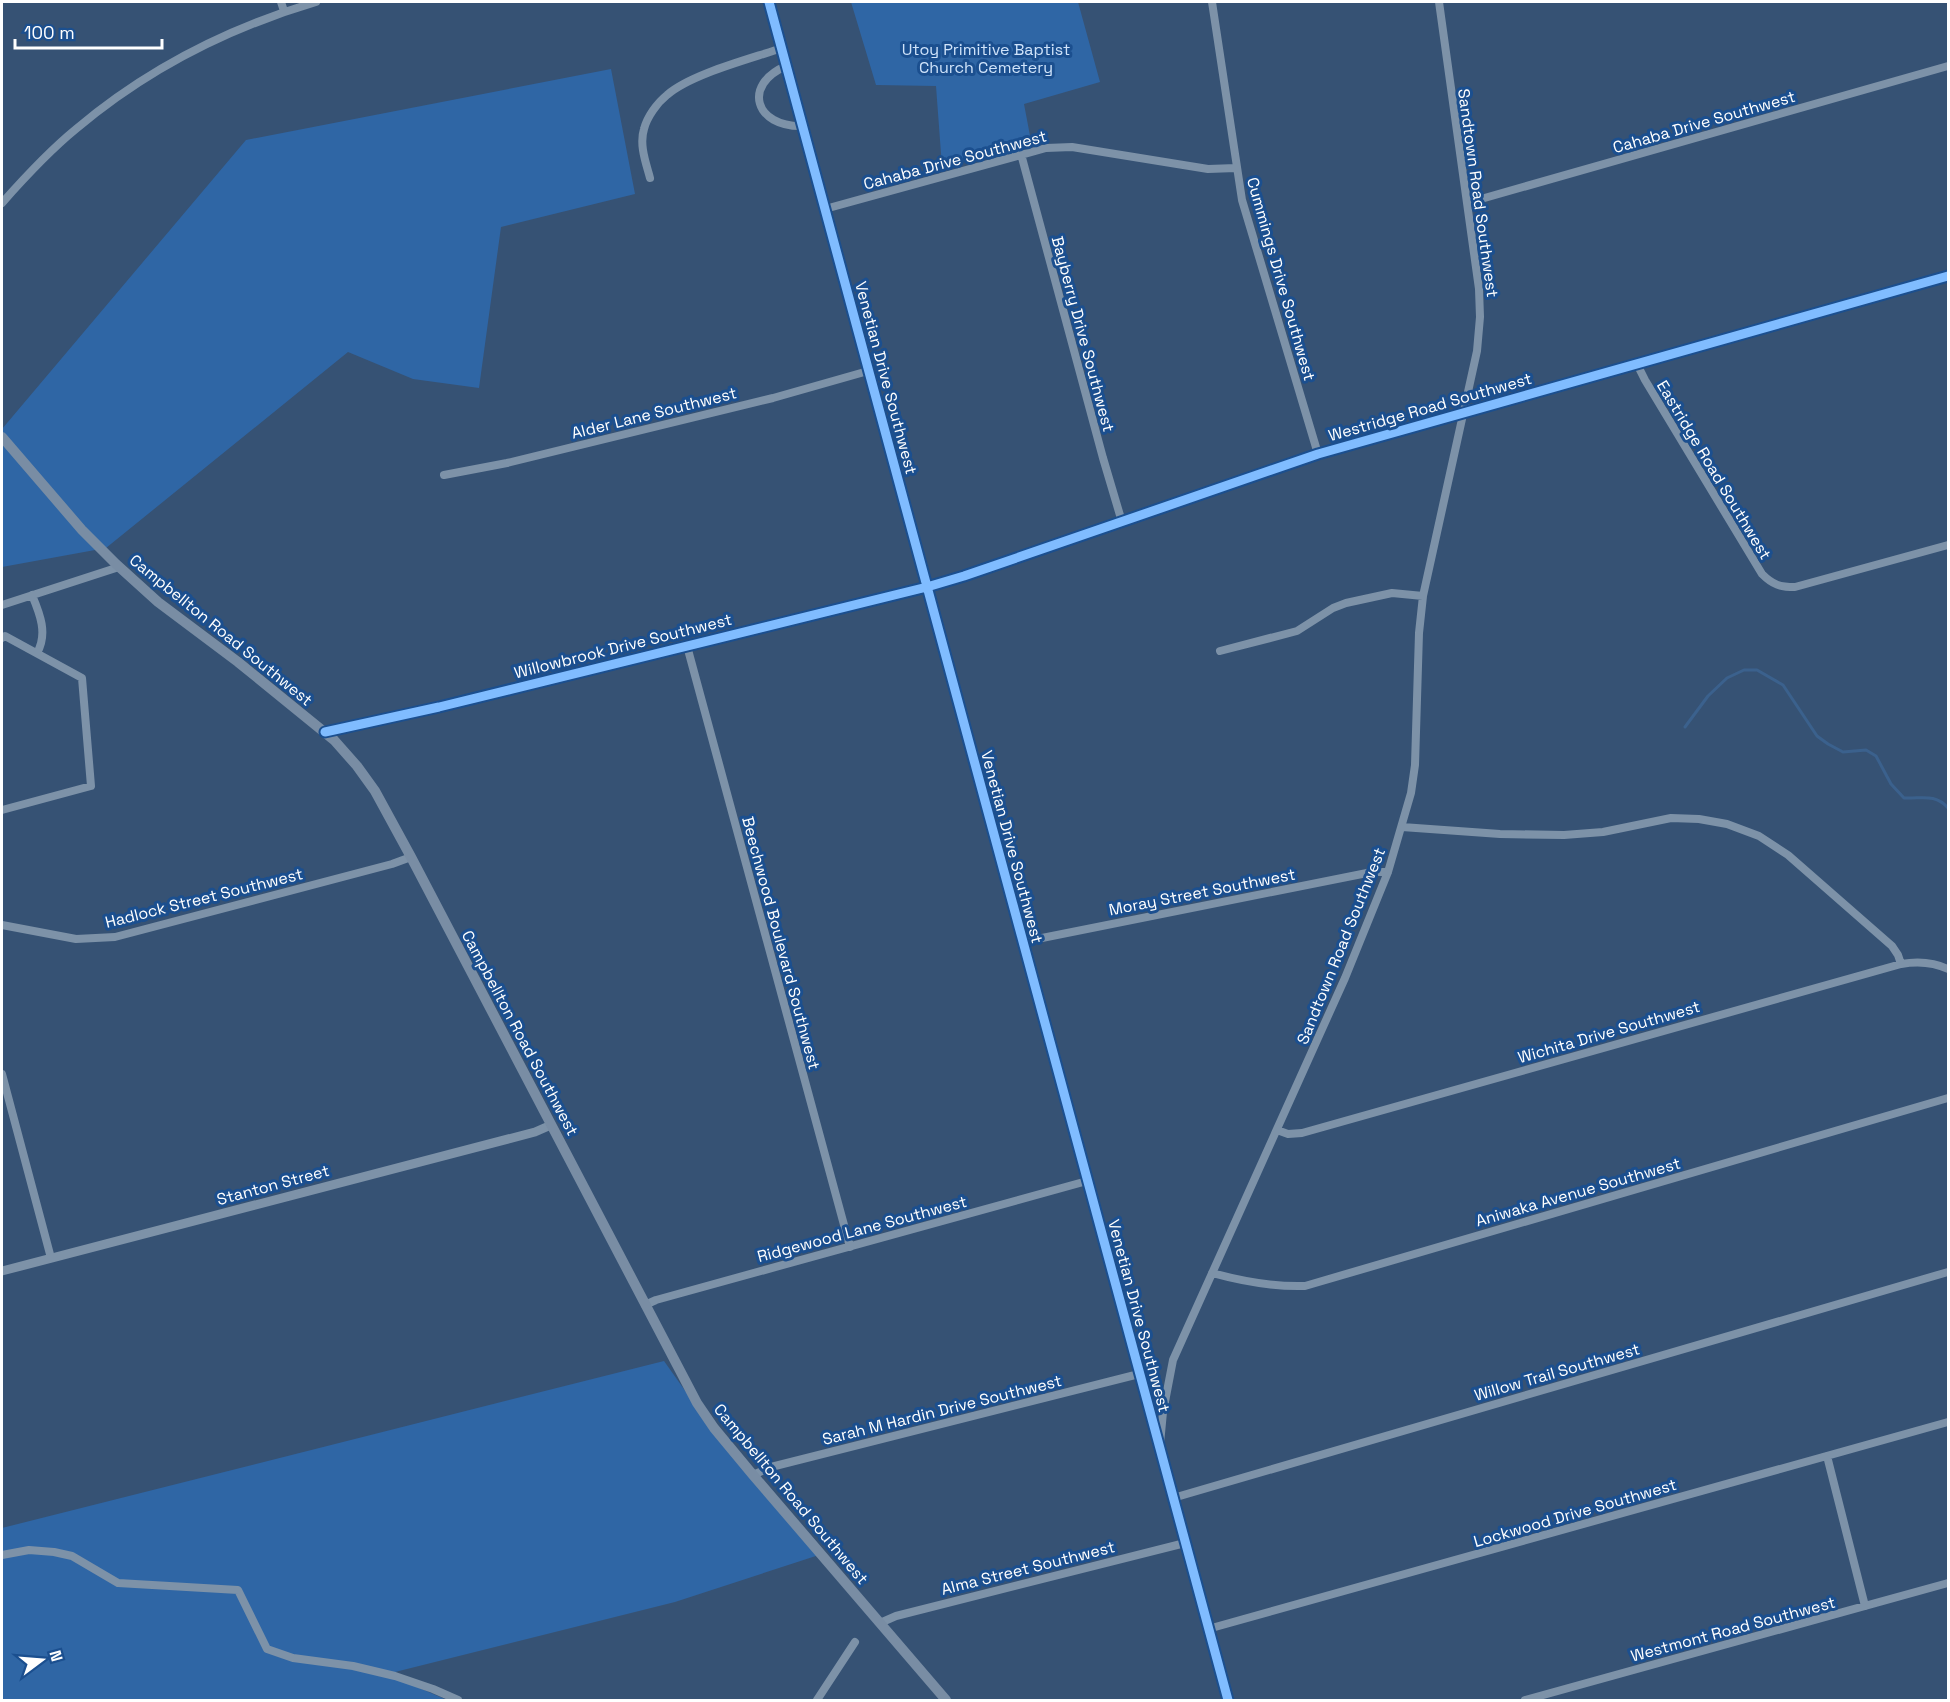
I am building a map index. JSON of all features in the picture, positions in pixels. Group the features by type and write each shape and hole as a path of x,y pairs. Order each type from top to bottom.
{"main road":[{"name":"Campbellton Road Southwest","path":"2,437 82,530 119,567 158,602 325,732 357,766 375,790 697,1403 714,1428 753,1475 946,1701"}],"street":[{"path":"281,2 284,11"},
{"path":"2,202 33,168 75,129 121,94 174,60 226,34 284,11 316,2"},
{"name":"Venetian Drive Southwest","path":"769,2 1228,1701"},
{"name":"Cummings Drive Southwest","path":"1212,2 1242,200 1318,454"},
{"name":"Sandtown Road Southwest","path":"1160,1449 1166,1394 1173,1360 1345,978 1388,872 1411,793 1415,765 1419,633 1423,596 1477,351 1480,317 1479,289 1439,2"},
{"path":"650,178 643,150 643,130 649,117 666,95 688,82 782,48"},
{"path":"786,66 768,77 760,91 759,98 767,117 792,126 802,126"},
{"name":"Cahaba Drive Southwest","path":"1467,203 1948,66"},
{"name":"Cahaba Drive Southwest","path":"825,209 1046,148 1072,147 1208,169 1236,168"},
{"name":"Bayberry Drive Southwest","path":"1021,154 1122,522"},
{"name":"Westridge Road Southwest","path":"927,587 1318,454 1948,276"},
{"name":"Eastridge Road Southwest","path":"1636,364 1762,574 1771,583 1781,587 1795,587 1948,545"},
{"name":"Alder Lane Southwest","path":"444,475 507,463 773,398 868,371"},
{"path":"2,605 119,567"},
{"name":"Willowbrook Drive Southwest","path":"325,732 439,707 927,587"},
{"path":"1220,651 1297,631 1333,608 1346,603 1392,593 1423,596"},
{"path":"32,595 39,611 43,633 41,647 37,653"},
{"path":"2,638 5,636 82,678 91,786 2,810"},
{"name":"Beechwood Boulevard Southwest","path":"687,646 850,1247"},
{"path":"1402,827 1500,834 1564,835 1603,832 1671,818 1699,819 1727,824 1760,836 1788,855 1892,946 1901,964"},
{"name":"Hadlock Street Southwest","path":"2,925 76,939 115,937 392,864 411,857"},
{"name":"Moray Street Southwest","path":"1022,942 1372,872 1388,872"},
{"name":"Wichita Drive Southwest","path":"1277,1130 1288,1134 1302,1133 1901,964 1932,963 1948,969"},
{"path":"2,1074 51,1258"},
{"name":"Aniwaka Avenue Southwest","path":"1212,1273 1286,1287 1305,1286 1948,1098"},
{"name":"Stanton Street","path":"2,1271 535,1132 551,1125"},
{"name":"Ridgewood Lane Southwest","path":"645,1305 656,1300 1087,1181"},
{"name":"Willow Trail Southwest","path":"1173,1498 1948,1272"},
{"name":"Sarah M Hardin Drive Southwest","path":"753,1475 771,1467 1139,1374"},
{"name":"Lockwood Drive Southwest","path":"1208,1629 1948,1422"},
{"path":"1827,1456 1865,1606"},
{"name":"Alma Street Southwest","path":"880,1623 896,1616 1185,1543"},
{"path":"2,1555 29,1550 72,1556 117,1583 238,1590 267,1649 289,1657 353,1666 395,1676 433,1689 458,1701"},
{"name":"Westmont Road Southwest","path":"1525,1701 1948,1583"},
{"path":"817,1701 855,1642"}],"green space":[{"name":"Utoy Primitive Baptist Church Cemetery","path":"851,2 1078,2 1100,82 1024,104 1031,141 942,167 936,86 876,85"},
{"path":"611,69 635,194 501,227 479,388 413,379 348,352 106,548 2,567 2,429 246,140"},
{"path":"664,1361 708,1423 822,1554 675,1602 387,1674 447,1700 2,1700 2,1528"}],"waterway":[{"path":"1685,727 1708,696 1727,678 1744,670 1757,670 1783,685 1817,736 1828,744 1843,752 1866,750 1876,756 1891,784 1904,798 1938,800 1948,808"}],"cycle path":[{"path":"769,2 1228,1700"},
{"path":"325,732 439,707 927,587 1318,454 1948,276"}]}
